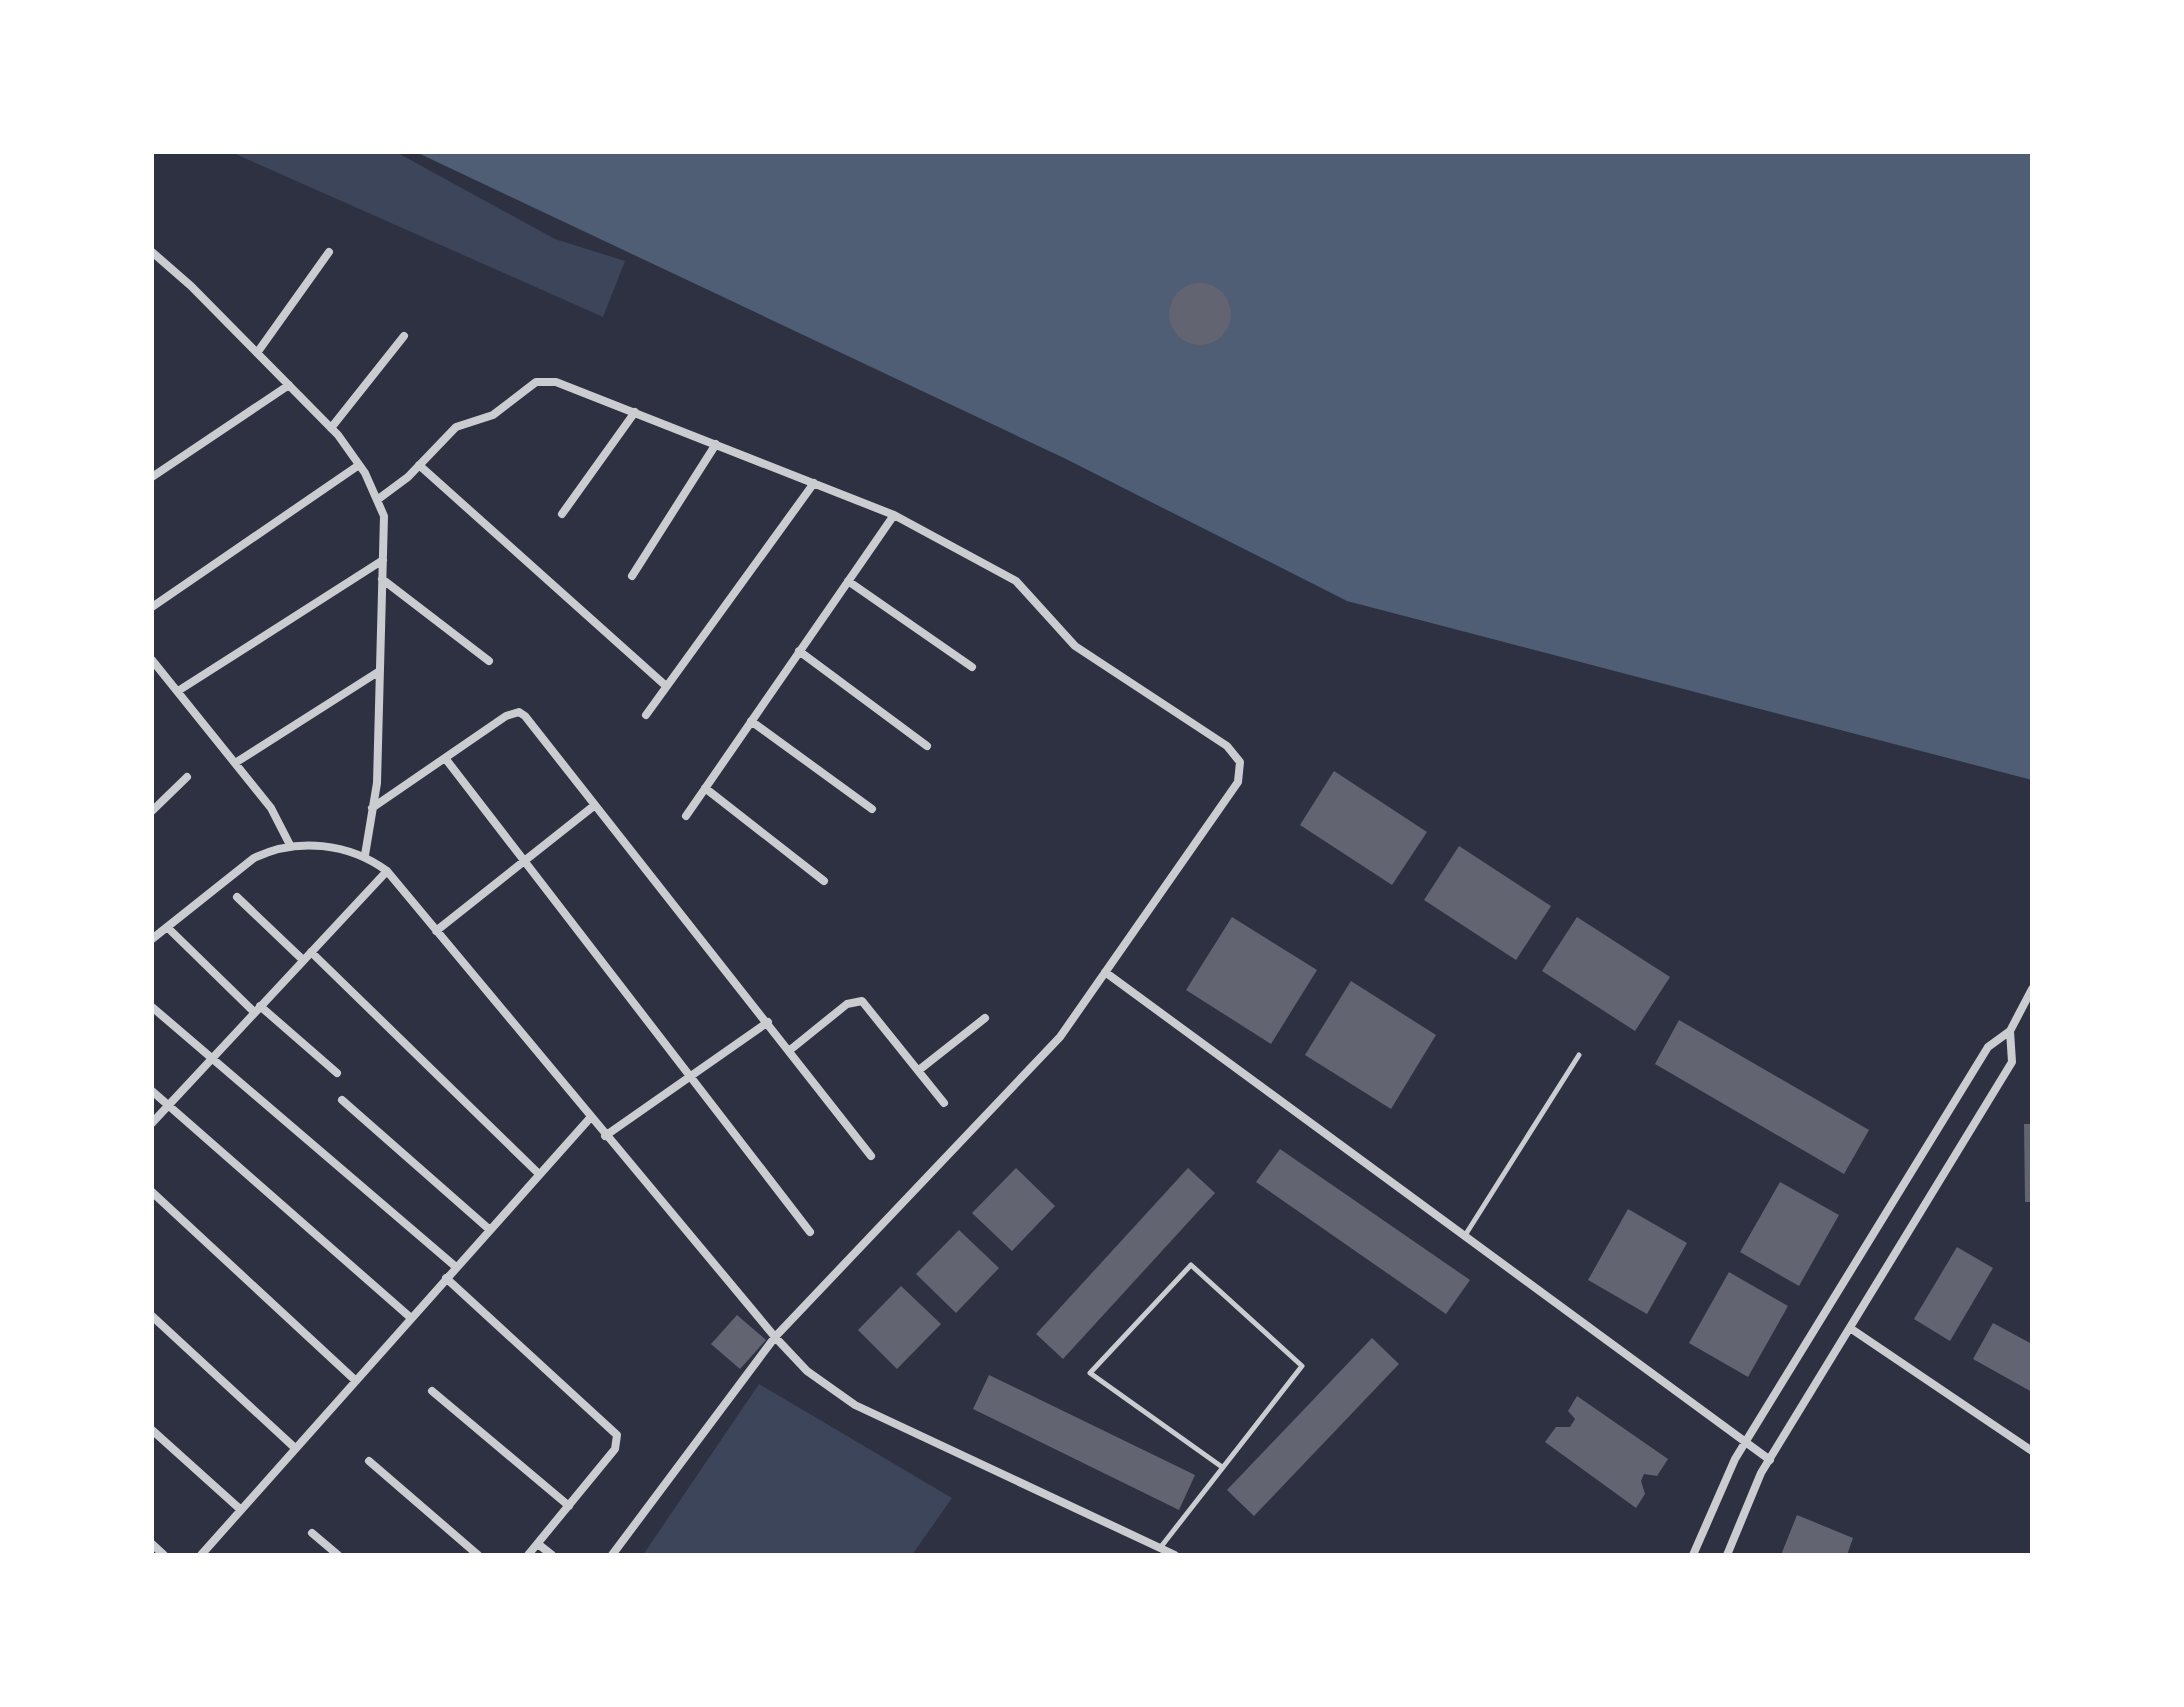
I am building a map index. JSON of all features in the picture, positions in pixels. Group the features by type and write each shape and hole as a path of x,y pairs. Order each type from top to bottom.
{"street":[{"path":"152,252 331,428 359,465 384,516 377,783 365,855"},
{"path":"257,353 329,252"},
{"path":"331,428 404,336"},
{"path":"377,500 419,465 456,427 493,415 536,382 556,382 894,515 1016,581 1075,646 1227,746 1240,762 1238,782 1060,1037 775,1337 612,1555"},
{"path":"152,477 289,385"},
{"path":"562,514 635,412"},
{"path":"632,576 716,444"},
{"path":"152,607 359,465"},
{"path":"419,465 666,686"},
{"path":"646,715 814,483"},
{"path":"686,816 894,515"},
{"path":"178,691 383,560"},
{"path":"382,579 489,661"},
{"path":"848,581 972,667"},
{"path":"799,651 927,746"},
{"path":"152,660 271,808 290,845"},
{"path":"235,763 378,672"},
{"path":"372,808 506,716 519,712 768,1022 871,1156"},
{"path":"751,721 872,809"},
{"path":"445,758 810,1232"},
{"path":"152,811 187,777"},
{"path":"705,788 824,881"},
{"path":"436,931 595,805"},
{"path":"152,939 254,858 290,845 349,850 365,855 387,871 605,1136 807,1371 855,1405 1175,1555"},
{"path":"152,1123 387,871"},
{"path":"237,897 303,960"},
{"path":"167,927 257,1009 337,1073"},
{"path":"311,952 539,1174"},
{"path":"1105,972 1744,1445 1770,1460"},
{"path":"1693,1555 1744,1445 1988,1047 2010,1031 2032,989"},
{"path":"790,1050 847,1004 862,1001 944,1103"},
{"path":"152,1007 456,1267"},
{"path":"919,1070 985,1018"},
{"path":"605,1136 768,1022"},
{"path":"1727,1555 1770,1460 2012,1062 2010,1031"},
{"path":"152,1091 411,1318"},
{"path":"342,1100 490,1230"},
{"path":"201,1555 590,1118"},
{"path":"152,1192 356,1381"},
{"path":"446,1278 617,1435 615,1449 528,1555"},
{"path":"152,1316 295,1448"},
{"path":"1850,1328 2032,1451"},
{"path":"432,1391 569,1506"},
{"path":"152,1430 241,1510"},
{"path":"369,1461 478,1555"},
{"path":"312,1533 338,1555"},
{"path":"152,1544 164,1555"},
{"path":"538,1544 552,1555"}],"lane":[{"path":"1464,1237 1579,1055"},
{"path":"1160,1548 1302,1366 1191,1265 1090,1373 1222,1467"}],"shaded area":[{"path":"231,152 396,152 555,239 625,261 603,317"},
{"path":"416,152 2032,152 2032,780 1347,601 1066,459"},
{"path":"759,1384 952,1498 912,1555 643,1555"}],"building":[{"path":"1200,283 1212,285 1222,292 1229,302 1229,326 1222,336 1212,343 1200,345 1188,343 1178,336 1171,326 1169,314 1171,302 1178,292 1188,285"},
{"path":"1334,771 1427,832 1392,885 1300,825"},
{"path":"1459,846 1551,906 1516,960 1424,900"},
{"path":"1232,917 1317,970 1271,1044 1186,990"},
{"path":"1577,917 1670,977 1635,1031 1542,971"},
{"path":"1351,981 1436,1035 1391,1109 1305,1055"},
{"path":"1679,1020 1869,1130 1844,1174 1655,1064"},
{"path":"2024,1124 2032,1124 2032,1202 2025,1202"},
{"path":"1280,1149 1470,1280 1446,1314 1256,1182"},
{"path":"1016,1168 1055,1206 1012,1251 972,1213"},
{"path":"1188,1168 1215,1193 1063,1359 1036,1334"},
{"path":"1780,1182 1839,1215 1799,1286 1740,1252"},
{"path":"1628,1209 1687,1243 1647,1314 1588,1280"},
{"path":"959,1230 999,1268 956,1313 916,1274"},
{"path":"1957,1247 1993,1268 1950,1341 1914,1319"},
{"path":"1729,1272 1788,1306 1748,1377 1689,1343"},
{"path":"901,1286 941,1324 897,1369 858,1330"},
{"path":"737,1315 766,1340 740,1369 711,1344"},
{"path":"1993,1323 2032,1344 2032,1392 1973,1359"},
{"path":"1372,1338 1399,1364 1254,1516 1227,1490"},
{"path":"989,1375 1195,1475 1179,1510 973,1409"},
{"path":"1577,1396 1668,1459 1657,1476 1644,1474 1641,1481 1645,1494 1636,1508 1545,1442 1556,1427 1570,1427 1575,1419 1568,1411"},
{"path":"1797,1515 1853,1538 1847,1555 1781,1555"}]}
